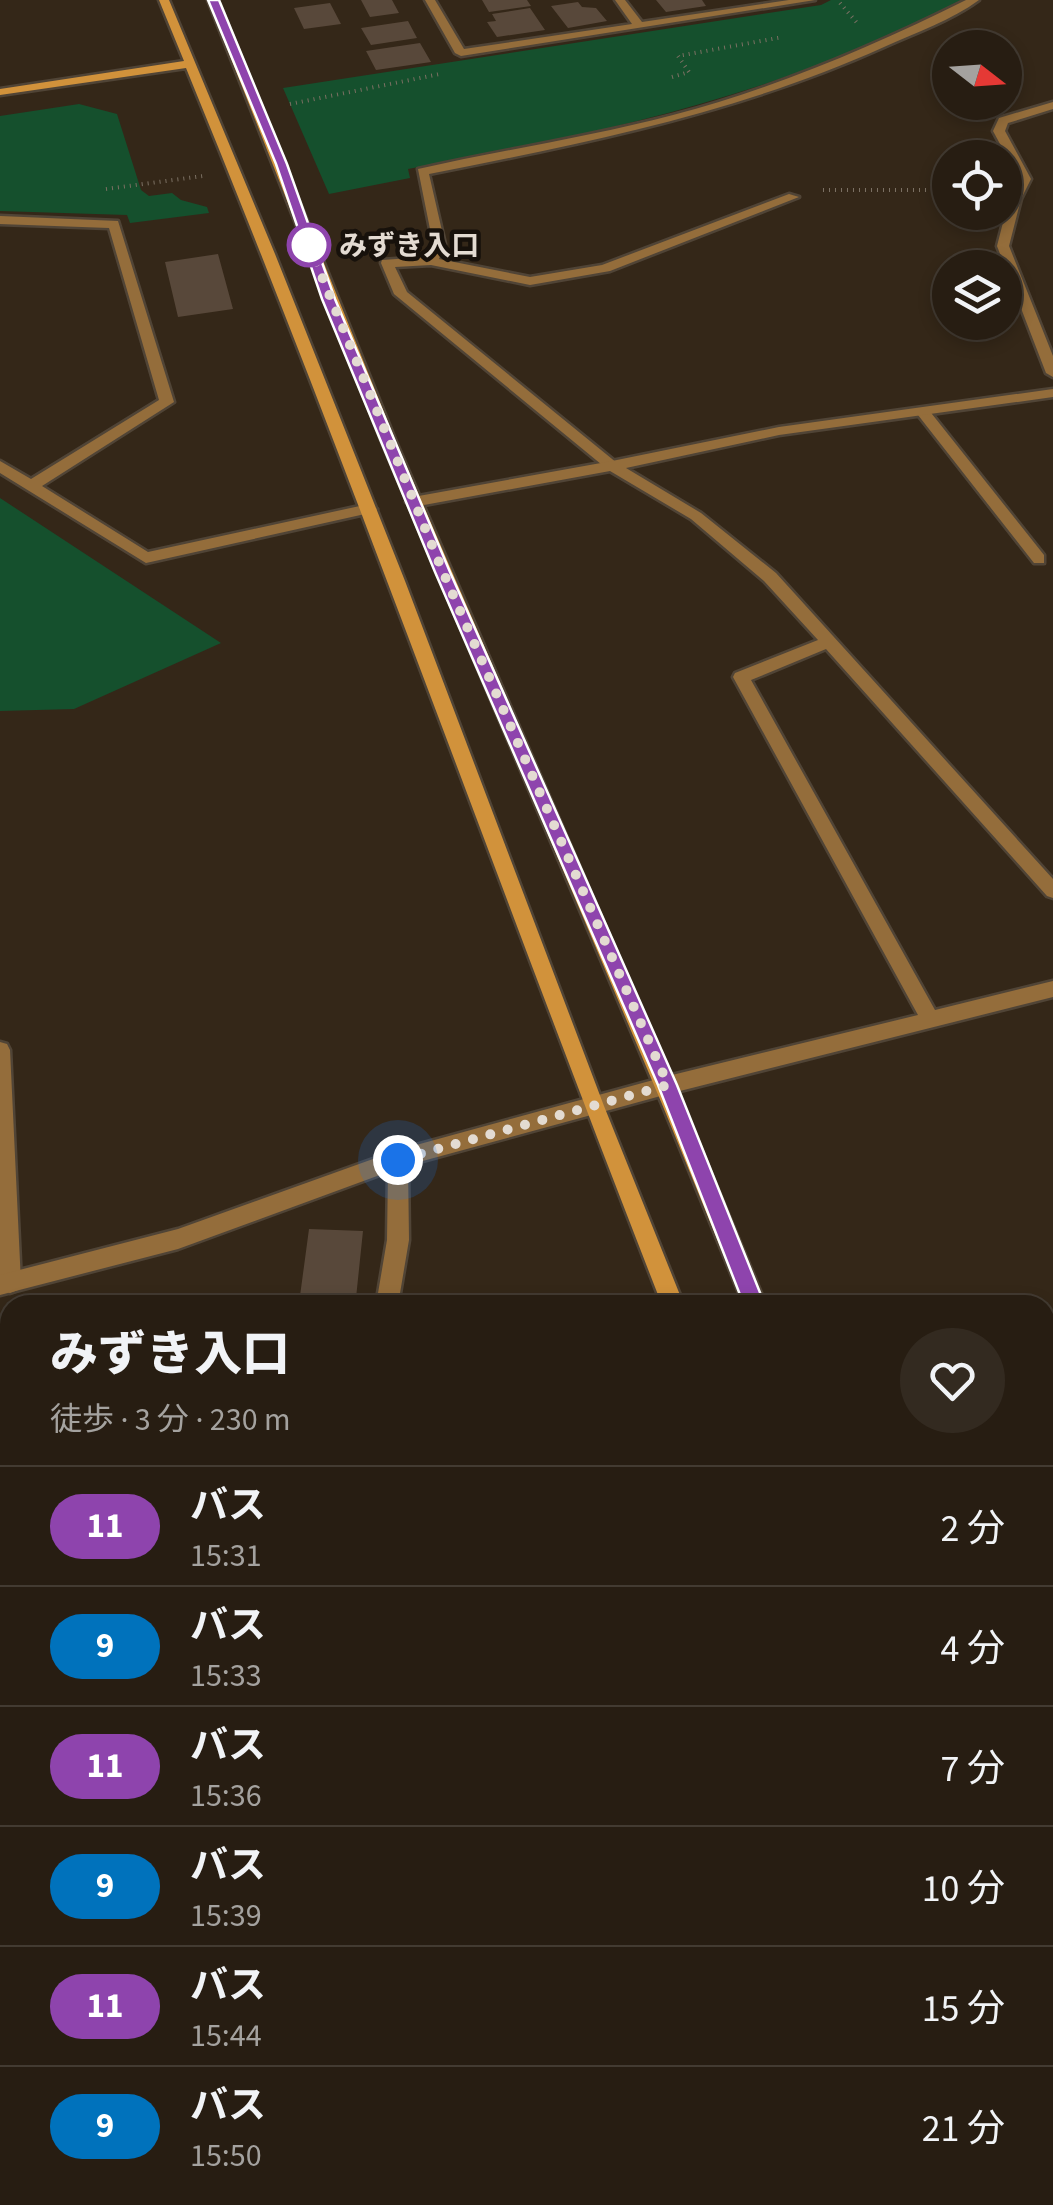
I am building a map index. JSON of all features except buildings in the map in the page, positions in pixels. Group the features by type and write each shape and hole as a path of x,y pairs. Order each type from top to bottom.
{"street":[{"path":"164,0 369,508 669,1295"},
{"path":"213,0 282,164 328,299 668,1085 751,1295"},
{"path":"430,0 461,53 810,0"},
{"path":"620,0 639,26"},
{"path":"431,260 439,244 422,172 591,138 761,93 880,47 974,0"},
{"path":"0,92 188,64"},
{"path":"1053,105 1003,121 998,132 1025,179 1003,246 1053,374"},
{"path":"793,197 605,268 549,278 530,281 431,260 387,263 401,294 612,466 696,516 770,577 1053,891"},
{"path":"0,220 114,224 167,402 32,485"},
{"path":"413,502 778,431 1053,393"},
{"path":"922,412 1038,559"},
{"path":"0,466 146,558 369,508"},
{"path":"829,642 741,677 930,1017"},
{"path":"0,1050 5,1284 178,1238 398,1160 668,1085 1053,989"},
{"path":"389,1295 398,1240 398,1160"}],"path":[{"path":"838,0 859,25 842,28"},
{"path":"672,77 690,72 678,56 790,35"},
{"path":"290,104 430,78 459,68 461,53"},
{"path":"96,190 206,176"},
{"path":"793,197 822,190 932,190"}],"green space":[{"path":"831,0 963,0 898,32 762,85 622,125 408,169 410,178 329,194 283,88 821,5"},
{"path":"79,104 117,114 141,190 149,196 172,193 181,200 207,207 209,213 130,223 127,215 0,211 0,116"},
{"path":"0,498 221,643 74,709 0,711"}],"bus line":[{"name":"11","path":"213,0 282,164 328,299 668,1085 751,1295"}],"place":[{"name":"みずき入口","path":"309,245"}],"route":[{"path":"309,245 443,572 668,1085 398,1160"}]}
